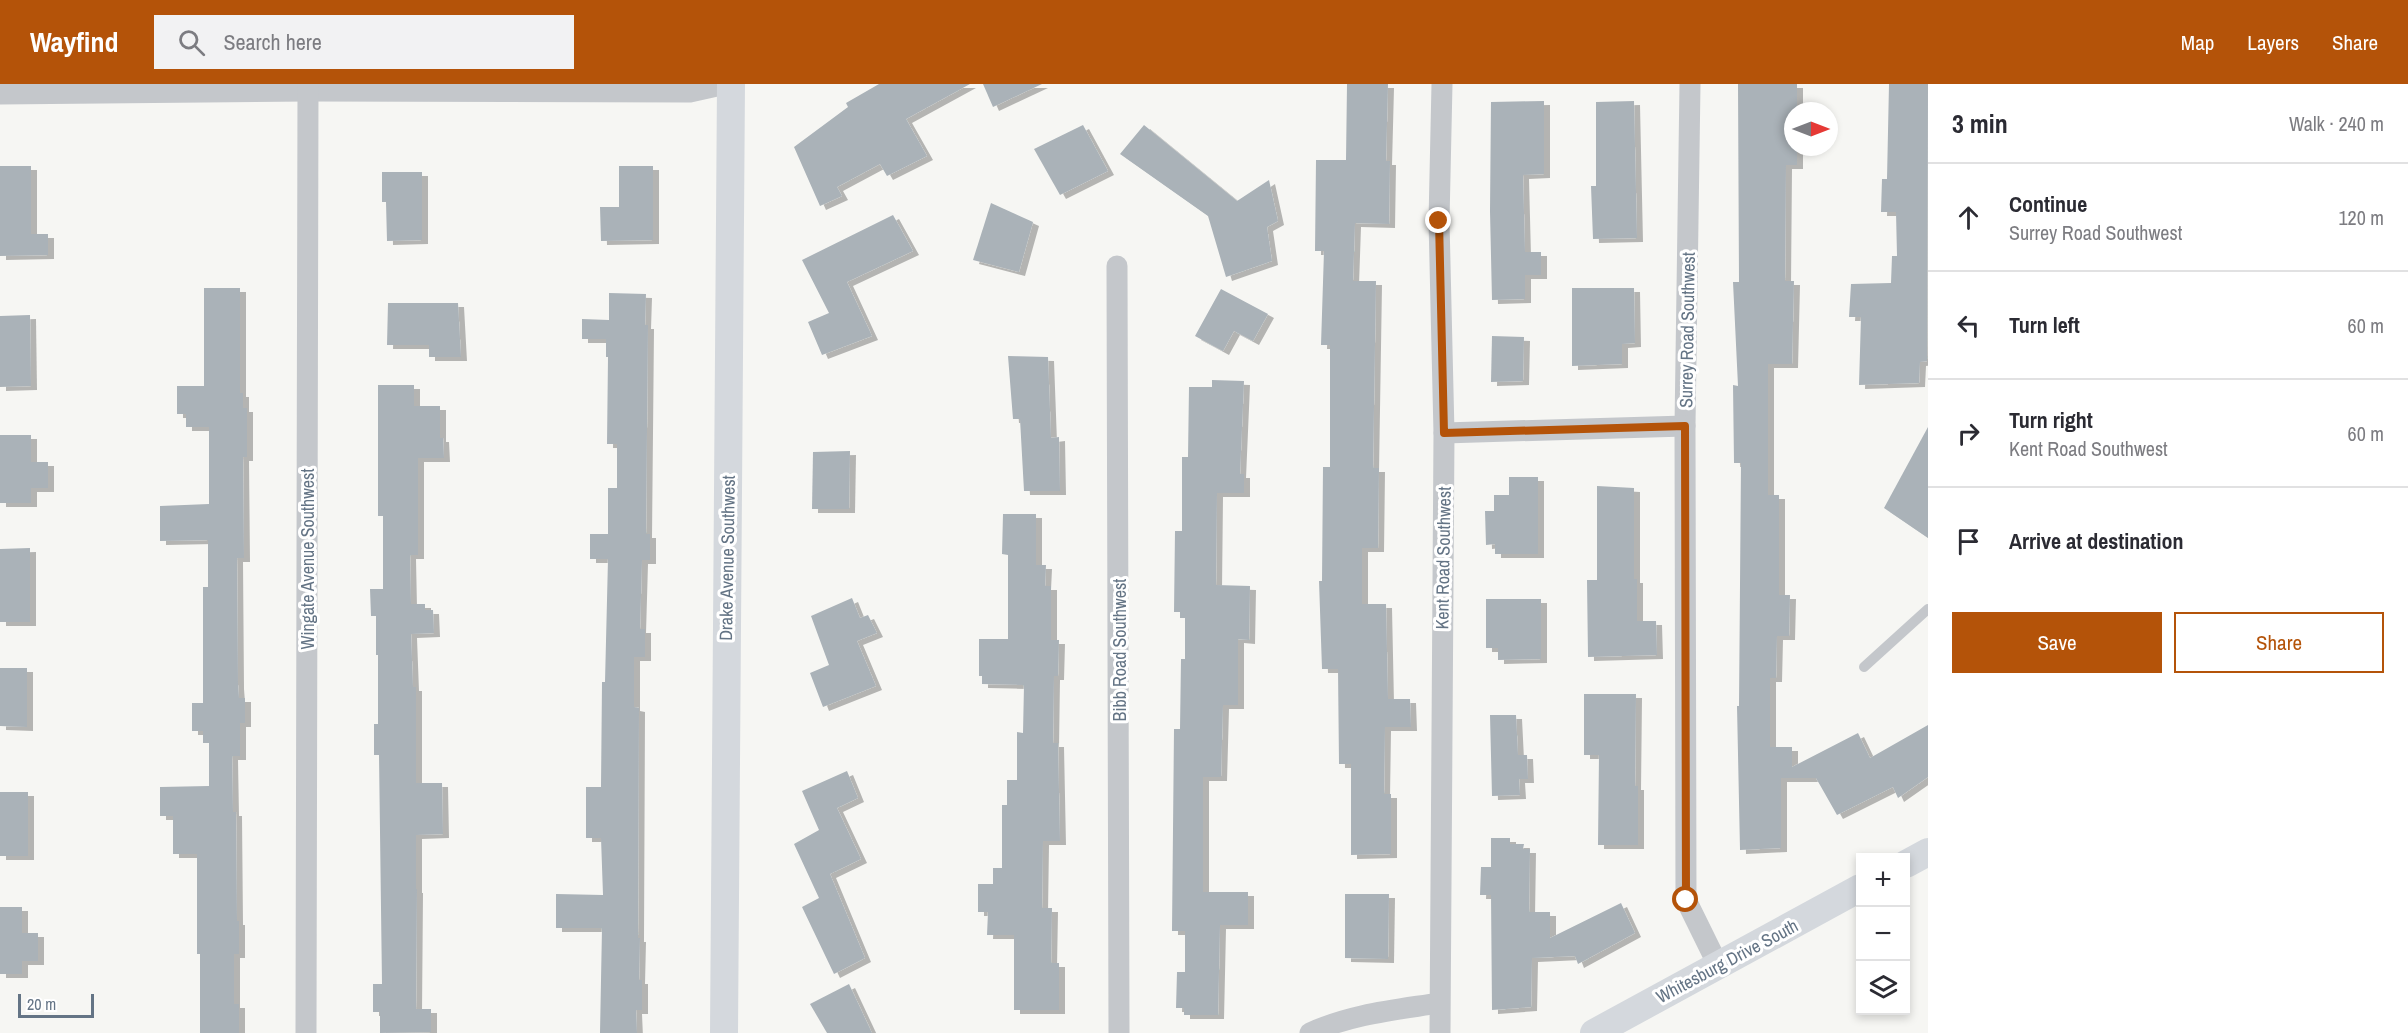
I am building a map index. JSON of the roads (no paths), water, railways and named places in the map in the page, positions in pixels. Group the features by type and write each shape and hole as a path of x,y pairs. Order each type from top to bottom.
{"street":[{"path":"0,94 308,87 690,92 726,84"},
{"name":"Drake Avenue Southwest","path":"724,1033 731,84"},
{"name":"Kent Road Southwest","path":"1440,1033 1444,433 1439,221 1442,84"},
{"name":"Surrey Road Southwest","path":"1690,84 1685,426 1686,900 1718,965"},
{"name":"Wingate Avenue Southwest","path":"306,1033 308,87"},
{"name":"Bibb Road Southwest","path":"1117,266 1119,1033"},
{"path":"1444,433 1685,426"},
{"path":"1910,861 1928,852"},
{"name":"Whitesburg Drive South","path":"1594,1033 1856,890"},
{"path":"1310,1033 1330,1024 1365,1015 1439,1003"}],"lane":[{"path":"1864,667 1928,609"}]}
